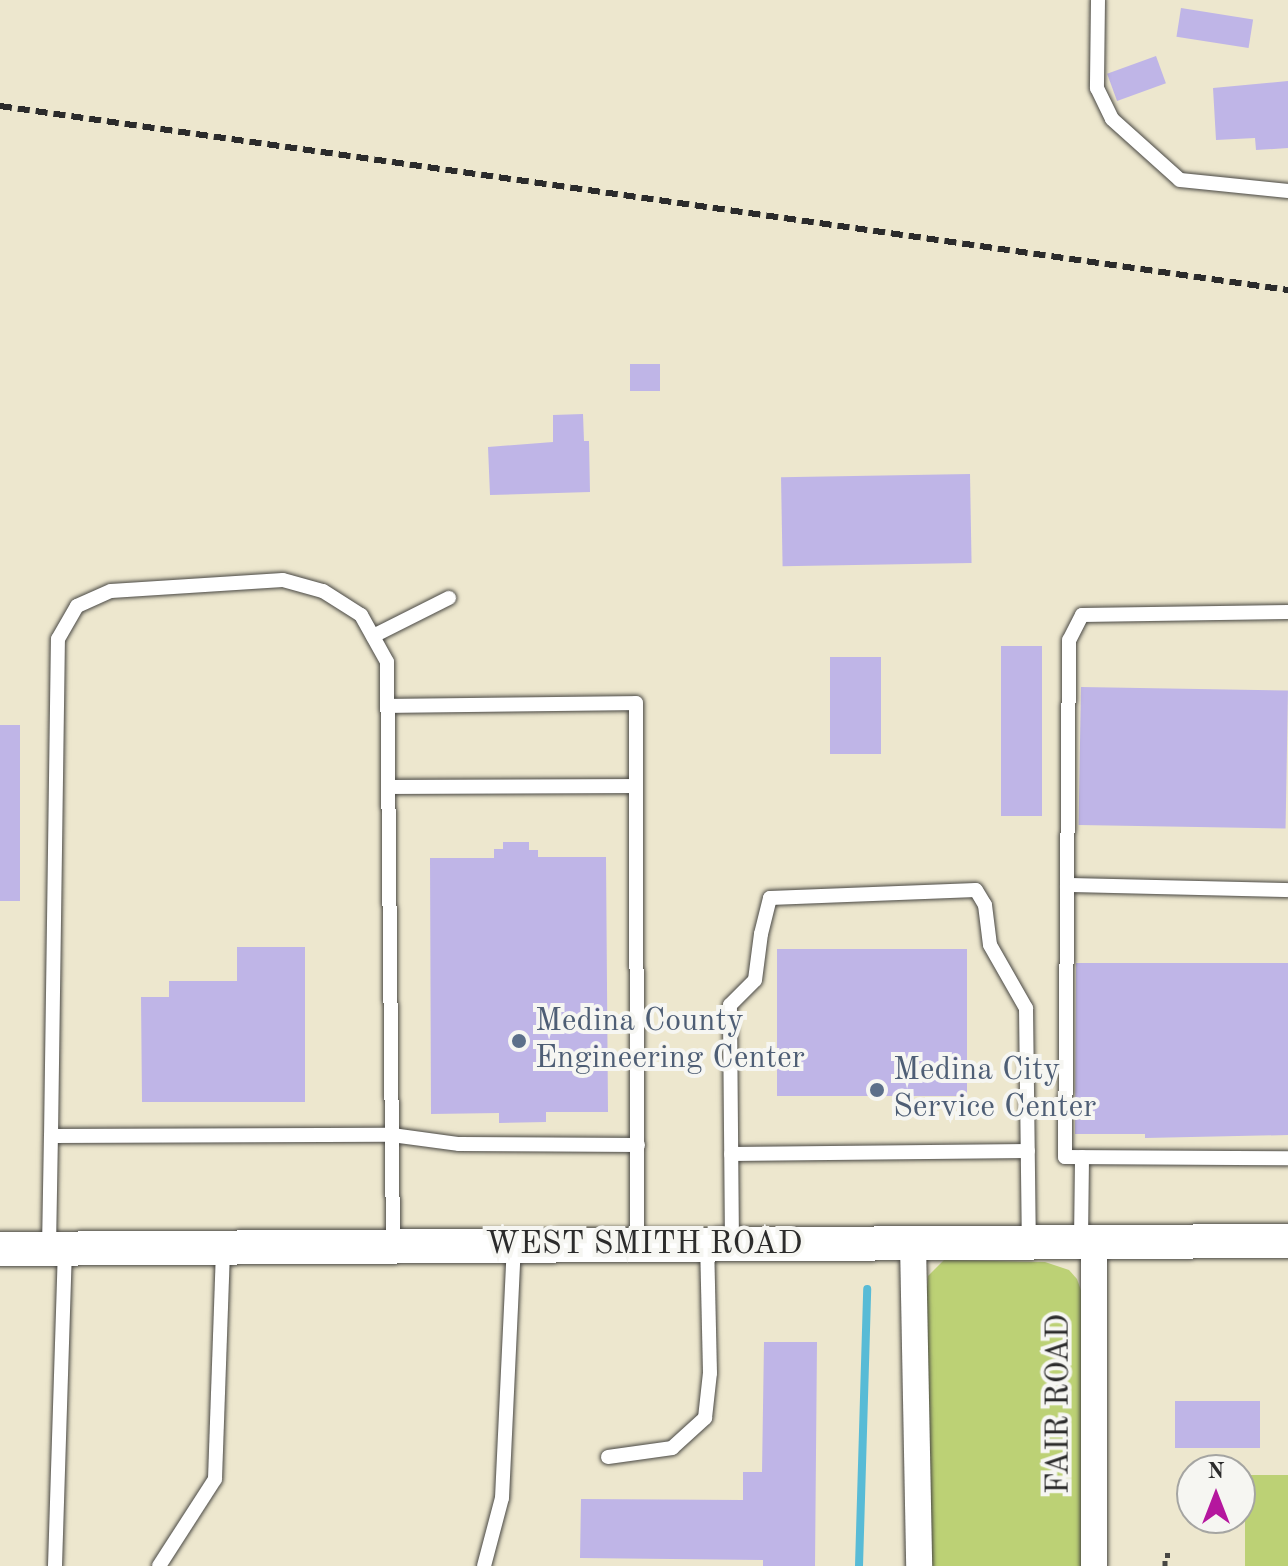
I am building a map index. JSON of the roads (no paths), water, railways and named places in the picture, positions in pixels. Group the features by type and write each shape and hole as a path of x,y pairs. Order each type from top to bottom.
{"street":[{"name":"WEST SMITH ROAD","path":"0,1249 1288,1241"},
{"name":"FAIR ROAD","path":"1087,1242 1094,1566"},
{"path":"913,1243 919,1566"}],"lane":[{"path":"1098,0 1097,88 1112,119 1180,180 1288,191"},
{"path":"55,1566 57,1249 51,1136 55,677 58,639 77,606 111,591 283,580 323,591 361,615 387,662 393,1247"},
{"path":"373,636 449,598"},
{"path":"1288,612 1082,615 1069,640 1065,1157 1288,1158"},
{"path":"389,706 636,703 637,1245"},
{"path":"390,787 636,786"},
{"path":"1067,885 1288,890"},
{"path":"608,1457 672,1448 705,1418 719,1244 731,1154 730,1005 755,980 770,898 976,890 985,905 990,945 1026,1008 1029,1242"},
{"path":"51,1136 392,1135 459,1144 638,1145"},
{"path":"731,1154 1028,1151"},
{"path":"1082,1157 1087,1242"},
{"path":"484,1566 502,1498 514,1246"},
{"path":"159,1566 215,1479 223,1247"}],"waterway":[{"path":"859,1566 867,1289"}],"railway":[{"path":"0,106 1288,290"}],"place":[{"name":"Medina County Engineering Center","path":"519,1041"},
{"name":"Medina City Service Center","path":"877,1090"}]}
